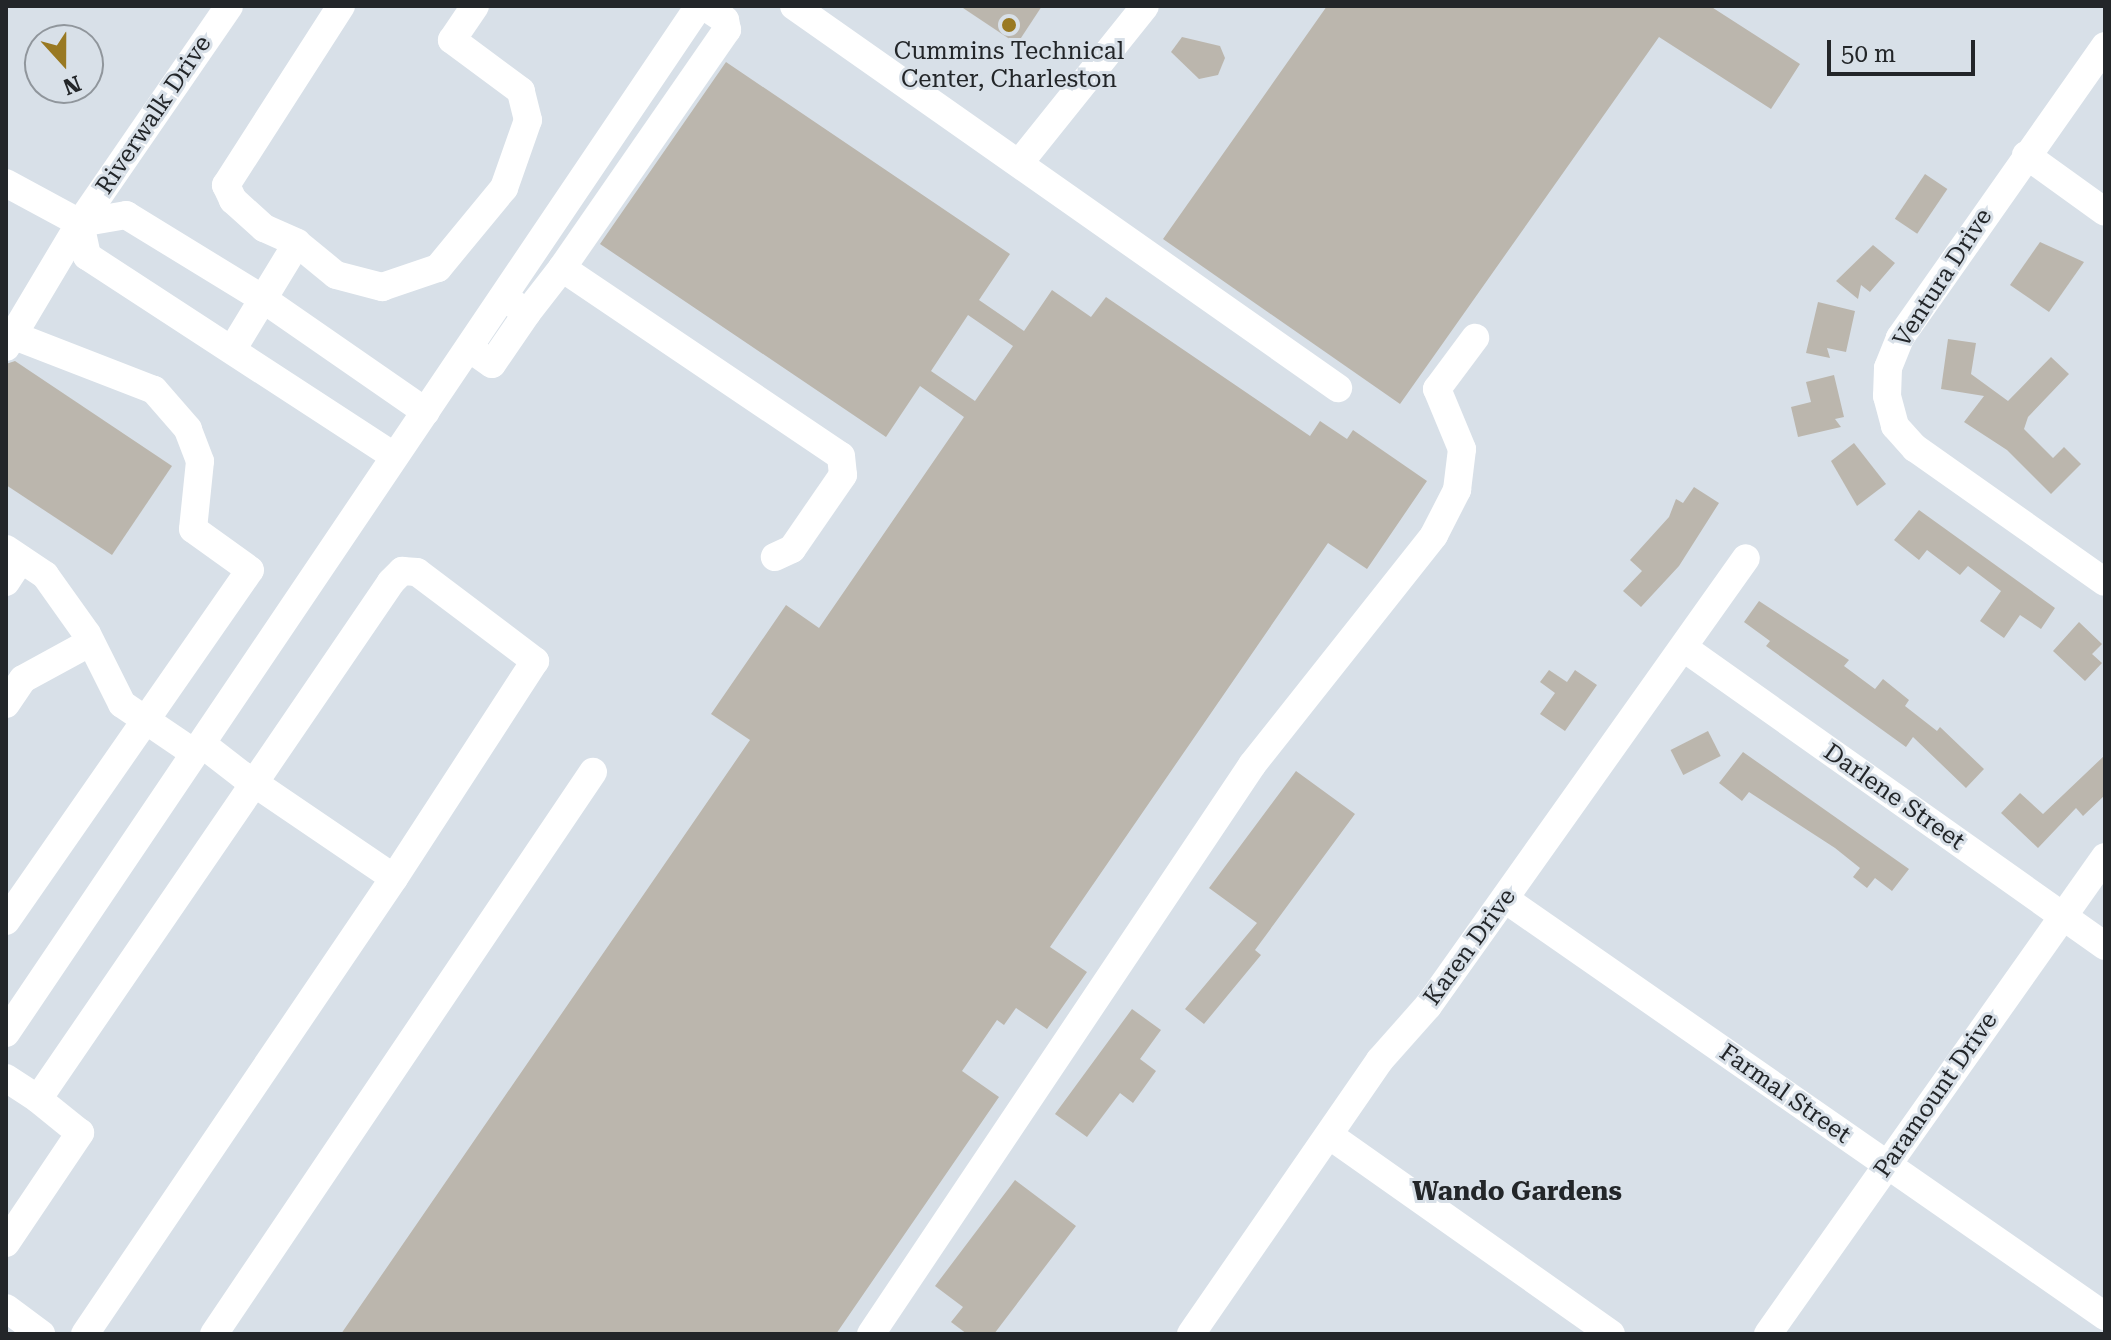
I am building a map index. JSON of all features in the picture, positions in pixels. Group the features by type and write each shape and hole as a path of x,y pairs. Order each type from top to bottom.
{"street":[{"name":"Riverwalk Drive","path":"10,342 80,223 229,6"},
{"path":"341,6 226,185 233,200 264,228 297,243 336,275 362,285 401,285 438,268 504,188 528,110 521,91 452,40 475,6"},
{"path":"6,1033 394,456 702,6 725,20 727,30 492,364 469,348"},
{"path":"794,6 1021,161 1338,388"},
{"path":"1021,161 1145,6"},
{"name":"Ventura Drive","path":"2105,46 1900,338 1888,368 1887,396 1895,426 1915,448 2105,582"},
{"path":"2026,155 2105,212"},
{"path":"6,183 80,223 126,215 263,299 426,412"},
{"path":"80,223 87,256 394,456"},
{"path":"232,350 297,243"},
{"path":"562,268 841,456 843,475 792,549 775,557"},
{"path":"504,297 527,313"},
{"path":"871,1334 1252,765 1434,535 1457,490 1462,449 1437,389 1475,338"},
{"path":"6,921 250,570 193,529 200,461 188,429 154,390 10,342"},
{"name":"Karen Drive","path":"1191,1334 1329,1135 1505,899 1746,558"},
{"path":"11,563 45,575 91,642 122,704 145,721 254,783 394,878"},
{"path":"38,1099 391,582 402,571 417,572 535,661 394,878 85,1334"},
{"path":"6,704 23,679 91,642"},
{"name":"Darlene Street","path":"1684,648 2105,946"},
{"path":"214,1334 593,772"},
{"name":"Paramount Drive","path":"1768,1334 2105,857"},
{"name":"Farmal Street","path":"1505,899 2105,1316"},
{"path":"6,1078 80,1133 6,1243"},
{"path":"1329,1135 1611,1334"},
{"path":"6,1308 41,1334"}],"building":[{"name":"Cummins Technical Center, Charleston","path":"960,6 1042,6 1017,44"},
{"path":"1327,6 1710,6 1800,64 1771,109 1659,37 1400,404 1163,239"},
{"path":"1182,37 1220,46 1225,58 1218,75 1199,79 1171,52"},
{"path":"726,62 1010,254 979,300 1024,331 1052,290 1091,317 1106,297 1310,436 1320,421 1347,439 1353,430 1427,481 1367,569 1328,543 1050,947 1087,972 1047,1029 1016,1008 1004,1025 997,1020 962,1071 999,1097 836,1334 341,1334 750,740 711,714 786,605 819,628 964,417 920,386 886,437 600,244","holes":["968,315 1013,346 975,401 931,371"]},
{"path":"1925,174 1947,189 1917,234 1895,219"},
{"path":"2040,242 2084,262 2049,312 2010,285"},
{"path":"1873,245 1895,263 1870,292 1861,285 1858,299 1836,281"},
{"path":"1818,302 1855,311 1846,352 1827,348 1830,358 1806,353"},
{"path":"1948,339 1976,343 1971,374 2008,401 2051,357 2069,374 2028,417 2024,429 2053,458 2064,447 2081,464 2051,494 2007,450 1964,422 1984,396 1941,389"},
{"path":"15,361 172,466 112,555 6,485 6,364"},
{"path":"1834,375 1844,417 1835,419 1841,427 1798,437 1791,407 1811,402 1806,382"},
{"path":"1854,443 1886,484 1857,506 1831,461"},
{"path":"1694,487 1719,503 1679,566 1641,607 1623,591 1642,571 1630,560 1669,517 1676,499 1683,503"},
{"path":"1919,510 2055,608 2041,629 2020,615 2004,638 1980,621 2001,591 1968,566 1960,575 1927,550 1919,560 1894,540"},
{"path":"1759,601 1849,660 1844,666 1875,689 1883,679 1909,700 1905,706 1937,731 1940,727 1984,769 1966,788 1913,737 1906,747 1766,646 1770,641 1744,622"},
{"path":"2079,622 2102,644 2092,654 2102,663 2085,681 2053,651"},
{"path":"1549,670 1567,682 1575,670 1597,685 1565,731 1540,714 1555,693 1540,682"},
{"path":"1708,731 1721,756 1683,775 1671,750"},
{"path":"1743,752 1909,869 1892,891 1875,878 1867,888 1853,877 1860,868 1835,848 1749,792 1742,801 1719,783"},
{"path":"2105,755 2105,795 2083,816 2076,808 2038,848 2001,813 2020,793 2043,814"},
{"path":"1296,771 1355,814 1255,950 1261,955 1204,1024 1185,1009 1257,923 1209,888"},
{"path":"1132,1009 1161,1030 1140,1059 1156,1071 1133,1103 1120,1093 1087,1137 1055,1114"},
{"path":"1015,1180 1076,1226 994,1334 967,1334 951,1322 963,1307 935,1286"}],"place":[{"name":"Cummins Technical Center, Charleston","path":"1009,25"}],"district":[{"name":"Wando Gardens","path":"1517,1192"}]}
